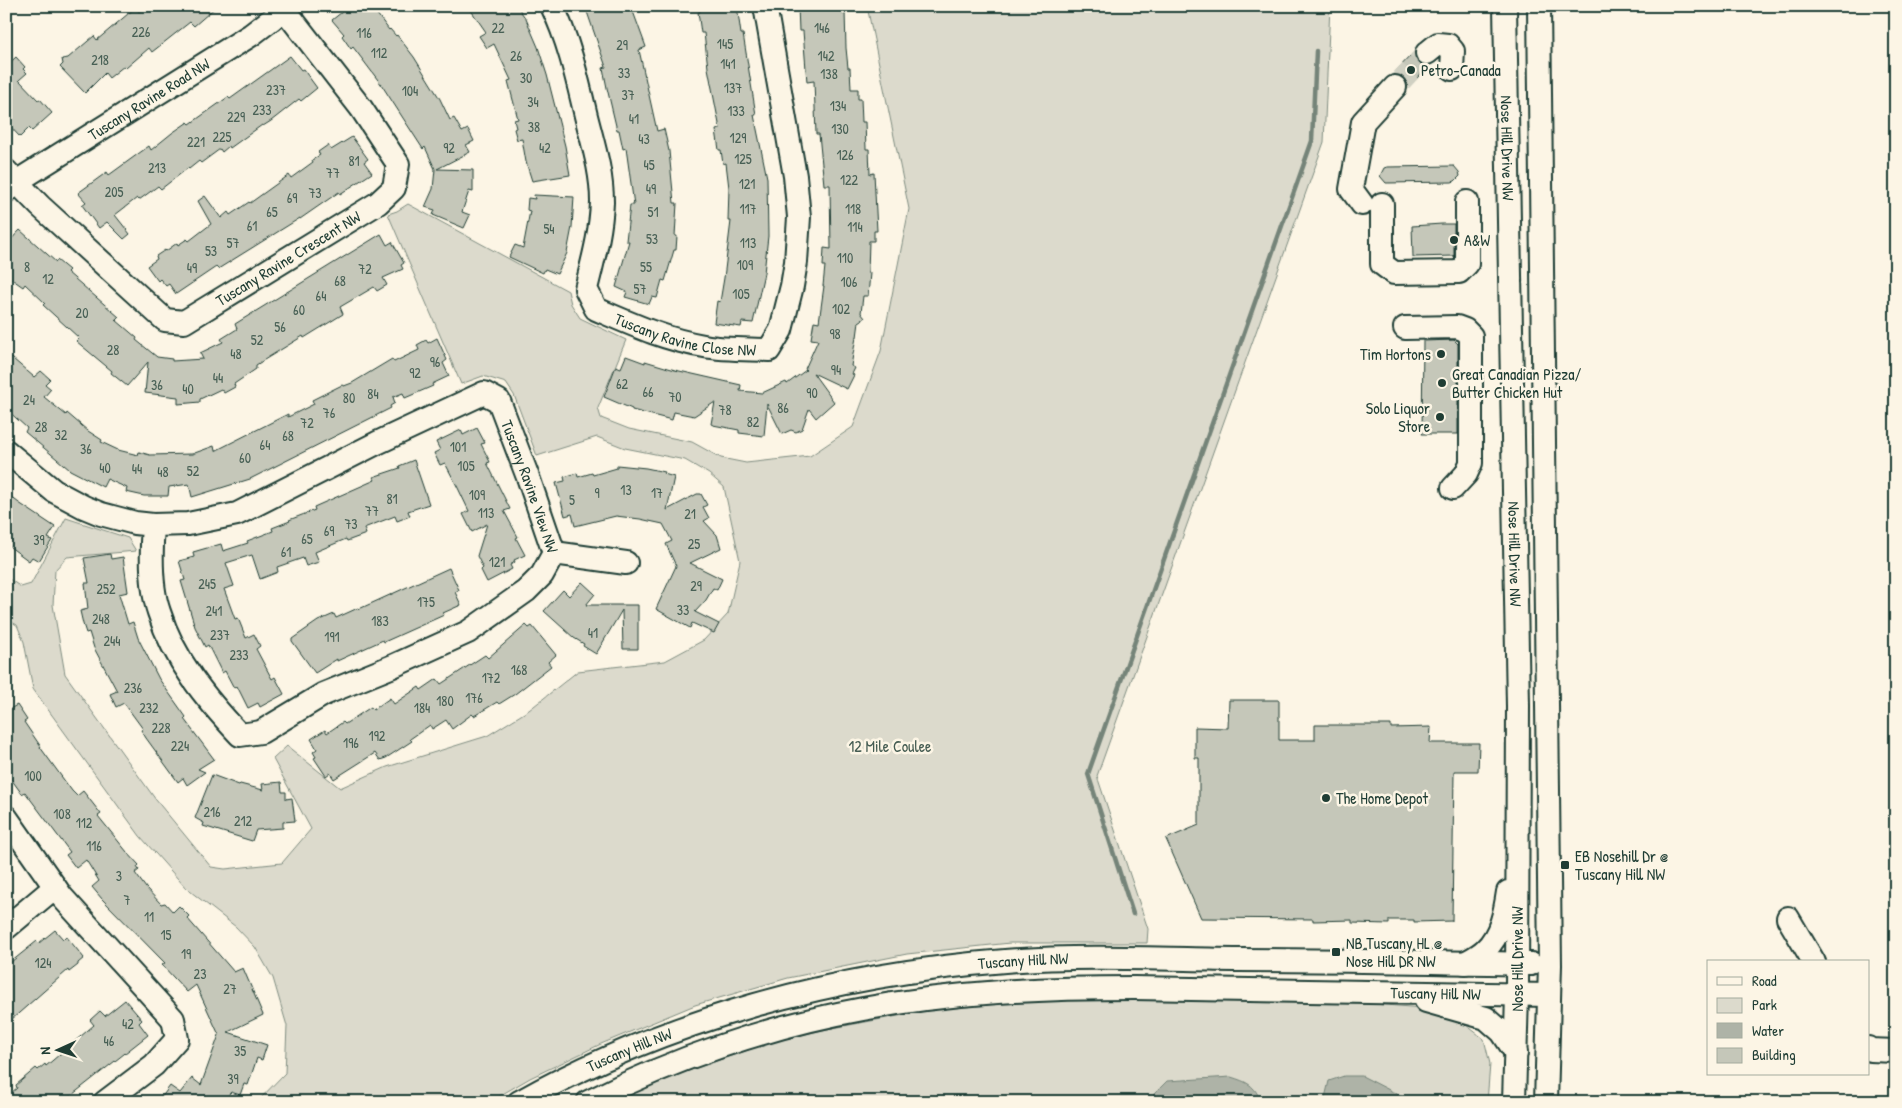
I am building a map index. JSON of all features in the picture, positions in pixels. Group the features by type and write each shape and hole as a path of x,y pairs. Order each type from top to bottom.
{"street":[{"name":"Tuscany Ravine Close NW","path":"552,6 574,65 601,179 601,222 598,243 586,289 596,309 643,330 685,342 723,349 769,350 781,330 792,286 797,254 799,217 795,176 765,6"},
{"name":"Nose Hill Drive NW","path":"1505,6 1518,797 1517,994 1514,1102"},
{"name":"Nose Hill Drive NW","path":"1539,6 1550,965 1546,1102"},
{"name":"Tuscany Ravine Road NW","path":"10,181 251,35 287,8"},
{"name":"Tuscany Ravine Crescent NW","path":"10,181 165,320 184,322 378,202 394,188 398,164 361,108 287,8"},
{"path":"1428,53 1438,44 1448,45 1452,52 1452,69"},
{"path":"1395,87 1364,122 1351,189 1372,204 1382,264 1394,273 1459,272 1467,264 1467,202"},
{"path":"1405,328 1457,327 1465,330 1470,336 1471,464 1466,474 1453,488"},
{"name":"Tuscany Ravine View NW","path":"6,451 40,480 84,508 118,519 153,525 188,524 237,514 377,443 484,393 498,402 529,480 554,554 542,575 526,591 468,632 393,666 324,694 261,732 240,734 214,708 180,661 158,612 151,561 153,525"},
{"path":"554,554 626,563"},
{"path":"1465,963 1485,950 1503,920 1509,888 1518,797"},
{"path":"6,817 55,887 173,1019 176,1039 154,1065 105,1102"},
{"path":"6,928 55,887"},
{"path":"1788,918 1813,960"},
{"name":"Tuscany Hill NW","path":"519,1102 550,1084 599,1061 653,1038 722,1014 841,983 900,973 1005,961 1061,959 1550,965"},
{"name":"Tuscany Hill NW","path":"588,1102 662,1067 714,1049 814,1020 882,1006 971,995 1066,988 1549,995"},
{"path":"1381,993 1440,1004 1486,1018 1502,1032 1516,1053"},
{"path":"1870,1050 1896,1052"}],"green space":[{"name":"12 Mile Coulee","path":"867,6 1330,6 1324,142 1097,776 1148,929 1147,943 1010,943 907,954 788,978 695,1005 601,1044 530,1078 489,1102 257,1102 285,1073 287,1026 273,978 255,947 236,927 186,888 140,836 33,689 24,642 17,625 6,619 6,577 21,587 31,584 66,518 128,538 136,551 67,557 55,570 53,605 65,674 156,800 211,867 225,869 282,863 311,829 273,759 287,746 340,788 387,767 487,736 529,710 578,671 665,661 704,640 728,614 740,561 724,487 709,474 685,460 625,448 597,437 537,456 514,395 506,383 483,376 461,384 388,214 408,204 568,291 571,304 580,318 626,340 598,408 601,418 629,429 692,442 721,458 746,463 810,456 853,427 881,351 909,209"},
{"path":"1029,998 1324,1000 1447,1010 1484,1039 1490,1064 1487,1102 614,1102 668,1078 768,1043 822,1030 952,1006"}],"water":[{"path":"1344,1076 1362,1076 1399,1095 1407,1102 1324,1102 1329,1081"},
{"path":"1231,1077 1250,1085 1261,1102 1151,1102 1154,1094 1167,1081"}],"building":[{"path":"146,6 217,6 194,26 190,22 152,52 149,48 126,68 124,66 109,78 105,73 85,93 60,67 63,64 62,59 68,58 94,36 97,40 135,8 139,12"},
{"path":"337,6 371,6 389,30 397,35 414,57 440,99 450,120 454,118 462,132 468,129 474,141 466,145 470,152 437,169 473,170 473,192 469,191 462,212 470,215 464,228 433,215 435,210 425,207 433,189 435,169 425,147 423,149 381,84 353,47 351,49 342,36 344,34 332,20 342,12"},
{"path":"468,6 517,6 526,19 547,75 565,146 570,175 532,181 522,139 517,140 514,129 516,128 514,120 518,119 508,81 511,80 494,44 487,48 479,36 486,32"},
{"path":"585,6 631,6 646,47 639,50 657,131 664,129 669,151 674,203 677,203 676,250 674,250 665,281 662,280 657,298 652,297 649,304 625,297 627,292 616,287 629,241 626,241 630,205 634,205 626,148 623,149 619,130 617,130 603,68 606,67"},
{"path":"699,6 737,6 756,115 754,115 767,178 768,236 764,273 753,323 742,322 741,327 714,323 717,301 720,302 724,278 731,221 728,221 729,188 726,163 723,164 721,150 719,150 716,130 720,129 708,68 704,33 701,33"},
{"path":"798,6 841,6 842,13 845,12 846,48 848,68 850,68 851,89 858,89 858,99 861,99 862,122 865,122 866,149 869,149 870,174 874,173 877,231 874,231 874,241 869,241 868,273 870,273 868,296 863,296 861,313 865,318 859,322 856,337 851,366 855,368 852,374 854,375 847,389 813,373 834,402 816,418 809,409 802,429 796,432 791,430 782,434 767,404 764,436 739,433 739,430 711,424 715,402 694,416 674,412 672,420 632,410 604,397 616,366 621,368 626,356 645,363 645,361 741,385 740,391 762,393 786,382 787,384 806,370 818,340 811,339 814,321 819,322 824,286 824,248 831,249 830,185 824,185 819,134 816,134 814,81 807,82 803,31 799,31"},
{"path":"1414,52 1417,62 1428,66 1408,88 1404,78 1398,74 1393,74"},
{"path":"290,56 301,70 303,69 317,88 301,101 299,99 271,121 262,125 230,148 229,146 222,152 220,149 201,163 199,161 161,189 158,186 139,200 137,198 115,215 130,234 124,239 107,222 99,228 82,205 86,202 78,193 107,172 109,175 149,146 151,150 172,133 188,122 190,124 228,97 230,99"},
{"path":"16,57 25,67 23,69 27,73 19,80 52,113 32,131 29,128 20,137 6,122 6,66"},
{"path":"352,137 368,159 364,162 372,173 340,194 339,192 300,219 218,269 216,267 176,294 169,284 166,286 160,279 158,281 147,266 165,250 187,239 189,241 211,224 198,201 205,196 221,218 228,212 230,215 289,175 291,178 313,162 312,160 320,155 318,152 328,145 331,150"},
{"path":"1454,166 1460,176 1452,182 1386,183 1380,176 1384,168 1387,167"},
{"path":"534,195 574,197 572,227 567,253 557,274 545,269 543,273 509,257 515,245 523,248 530,211 527,210 528,198 535,199"},
{"path":"1454,224 1454,256 1413,257 1412,226"},
{"path":"20,230 56,262 57,260 69,270 67,272 119,317 116,320 137,338 136,340 157,357 172,359 172,361 203,359 200,353 223,342 221,339 237,329 235,324 381,234 387,245 392,242 404,263 401,265 403,269 383,278 387,285 377,291 374,287 340,307 343,314 256,365 256,369 234,384 235,387 224,393 221,389 200,399 200,402 178,404 178,397 145,393 148,362 127,386 76,341 79,338 43,305 45,303 25,284 23,287 6,275 6,245"},
{"path":"437,338 447,360 443,363 449,376 432,384 433,386 405,398 403,393 393,397 395,403 390,406 391,408 250,479 192,497 189,484 169,487 168,496 144,496 126,492 127,488 107,479 103,487 70,470 25,432 27,428 6,409 6,353 34,377 41,371 50,379 45,384 51,389 44,397 102,440 101,442 118,450 138,455 139,452 150,455 192,454 214,446 215,451 288,414 288,417 314,404 312,400 342,385 352,383 392,359 394,362 419,350 417,345 426,340 428,343"},
{"path":"1454,340 1458,344 1458,434 1422,434 1423,341"},
{"path":"477,428 485,443 481,444 490,462 487,463 510,509 504,511 525,555 514,560 515,562 510,565 512,569 487,582 477,556 487,524 472,532 463,514 469,511 458,488 445,463 440,465 434,453 440,450 436,442 461,430 463,435"},
{"path":"414,460 429,504 408,511 410,516 397,521 395,516 364,528 366,534 347,541 346,539 315,552 319,562 306,566 303,558 277,567 278,572 260,579 252,555 226,563 234,586 224,589 235,619 238,618 246,638 254,634 260,646 256,649 272,679 275,677 284,694 260,707 258,703 248,708 237,686 234,688 225,671 222,673 208,645 205,647 195,627 181,581 185,580 179,561 194,557 193,552 221,544 223,551 248,543 247,541 273,531 272,528 315,510 314,507 375,480 373,477 400,468 399,466"},
{"path":"617,465 665,472 664,474 674,477 667,510 697,494 701,494 707,505 703,507 709,518 704,521 717,535 721,548 690,563 722,579 717,590 713,588 706,600 695,612 719,624 714,633 692,623 690,628 656,609 676,566 666,544 672,541 663,524 616,516 575,526 572,514 565,516 556,483 565,481 564,477 577,473 578,477 592,473 593,475 617,468"},
{"path":"6,493 55,527 48,538 52,540 39,561 32,557 29,561 6,544"},
{"path":"110,554 111,559 123,557 128,592 119,594 128,624 133,622 138,638 159,679 186,717 184,719 214,759 198,769 205,772 187,785 183,778 178,782 146,738 141,730 143,729 124,703 116,707 110,694 117,691 94,648 89,632 86,633 83,624 80,611 88,609 85,583 89,583 84,558"},
{"path":"449,568 459,590 455,592 461,605 443,613 444,615 384,642 383,640 337,661 337,659 315,673 292,641 292,639 318,621 334,614 336,618 359,609"},
{"path":"582,582 595,594 586,605 638,605 638,649 623,649 622,610 596,654 583,646 584,644 574,638 544,611 563,590 569,596"},
{"path":"526,625 529,628 532,626 556,655 548,662 551,666 515,694 474,716 472,714 452,729 446,720 432,729 430,725 410,739 412,741 386,758 380,760 375,753 334,779 330,773 326,776 314,758 316,757 313,752 317,749 311,739 325,730 327,733 343,722 345,724 371,707 373,710 390,698 394,704 419,687 421,690 437,679 441,684 485,655 488,658"},
{"name":"The Home Depot","path":"1229,700 1279,700 1279,740 1315,740 1315,725 1391,725 1391,728 1431,727 1430,743 1479,743 1478,771 1454,771 1452,921 1414,922 1414,920 1389,920 1389,924 1352,923 1352,920 1313,921 1313,919 1201,918 1166,839 1199,825 1199,758 1195,758 1195,727 1228,728"},
{"path":"17,705 27,720 24,722 72,791 77,796 83,791 101,814 98,816 139,865 137,867 139,870 135,873 146,888 161,904 165,903 173,912 179,906 189,916 187,918 234,972 243,968 263,1015 228,1032 267,1045 262,1060 257,1058 248,1085 244,1084 240,1095 231,1092 222,1102 158,1102 170,1086 180,1093 192,1078 201,1085 219,1035 196,985 187,992 162,965 165,963 102,899 92,887 99,881 86,860 76,868 66,855 70,852 25,792 22,794 6,772 6,711"},
{"path":"212,775 239,785 263,790 262,784 281,782 282,792 286,792 286,799 292,798 295,821 283,822 283,828 256,830 252,841 203,826 204,823 195,818"},
{"path":"55,930 63,939 66,936 84,958 11,1020 6,1013 6,966 37,941 39,943"},
{"path":"125,1000 142,1020 139,1023 148,1035 63,1102 6,1102 6,1097 17,1088 16,1085 36,1068 38,1070 45,1064 46,1066 94,1025 90,1020 100,1011 105,1016"}],"waterway":[{"path":"1133,914 1088,774 1312,141 1316,51"}],"tunnel":[{"path":"1395,87 1427,53"}],"place":[{"name":"Petro-Canada","path":"1411,70"},
{"name":"A&W","path":"1454,240"},
{"name":"Tim Hortons","path":"1441,354"},
{"name":"Great Canadian Pizza/ Butter Chicken Hut","path":"1442,383"},
{"name":"Solo Liquor Store","path":"1440,417"},
{"name":"The Home Depot","path":"1326,798"},
{"name":"EB Nosehill Dr @ Tuscany Hill NW","path":"1565,865"},
{"name":"NB Tuscany HL @ Nose Hill DR NW","path":"1336,952"}]}
